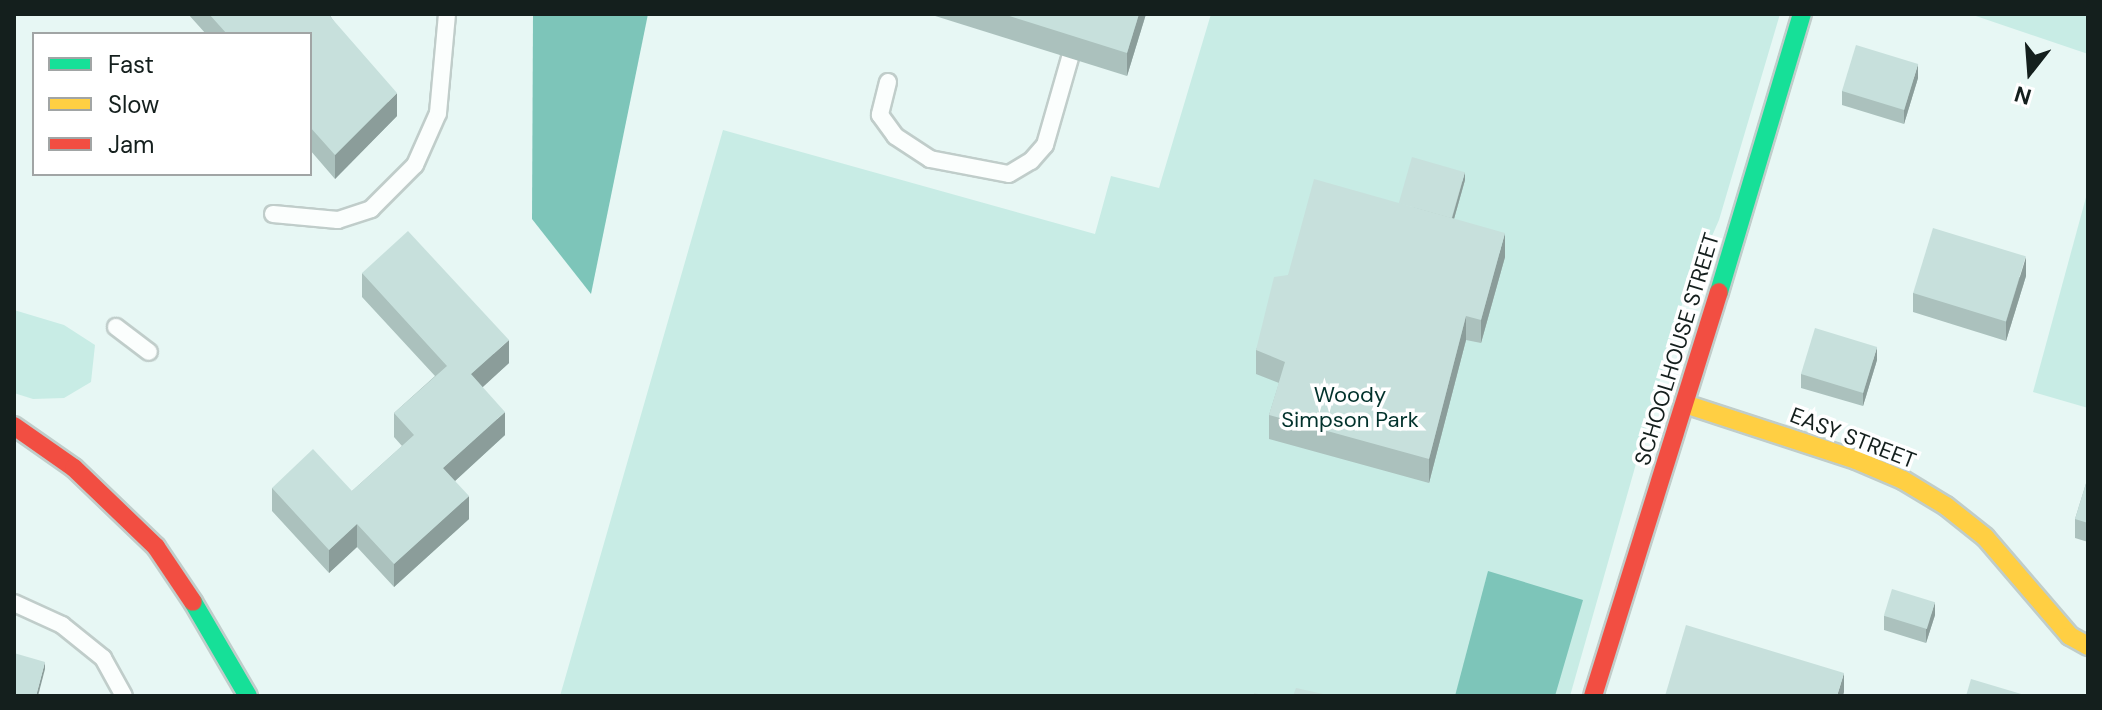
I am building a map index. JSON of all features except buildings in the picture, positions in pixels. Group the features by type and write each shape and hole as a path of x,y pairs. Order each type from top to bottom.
{"street":[{"name":"SCHOOLHOUSE STREET","path":"1593,696 1685,404 1802,14"},
{"name":"EASY STREET","path":"1685,404 1856,460 1903,480 1946,506 1985,537 2070,636 2088,646"},
{"path":"14,426 74,468 156,547 205,620 248,696"}],"lane":[{"path":"273,214 338,220 371,209 415,165 438,113 447,14"},
{"path":"888,82 880,115 895,136 930,159 1009,174 1031,161 1045,145 1070,58"},
{"path":"116,327 149,352"},
{"path":"14,603 62,625 103,658 124,696"}],"green space":[{"name":"Woody Simpson Park","path":"1211,14 1780,14 1719,220 1680,309 1570,696 560,696 723,130 1095,234 1111,176 1159,188"},
{"path":"1970,14 2088,14 2088,54"},
{"path":"2088,190 2088,408 2033,392"},
{"path":"14,310 64,325 95,345 91,382 64,398 33,399 14,393"}],"shaded area":[{"path":"533,14 648,14 591,294 532,219"},
{"path":"1488,571 1583,600 1555,696 1455,696"}],"traffic: fast":[{"path":"1719,292 1802,14"},
{"path":"193,602 248,696"}],"traffic: slow":[{"path":"1685,404 1856,460 1903,480 1946,506 1985,537 2070,636 2088,646"}],"traffic: jam":[{"path":"1593,696 1719,292"},
{"path":"14,426 74,468 156,547 193,602"}]}
